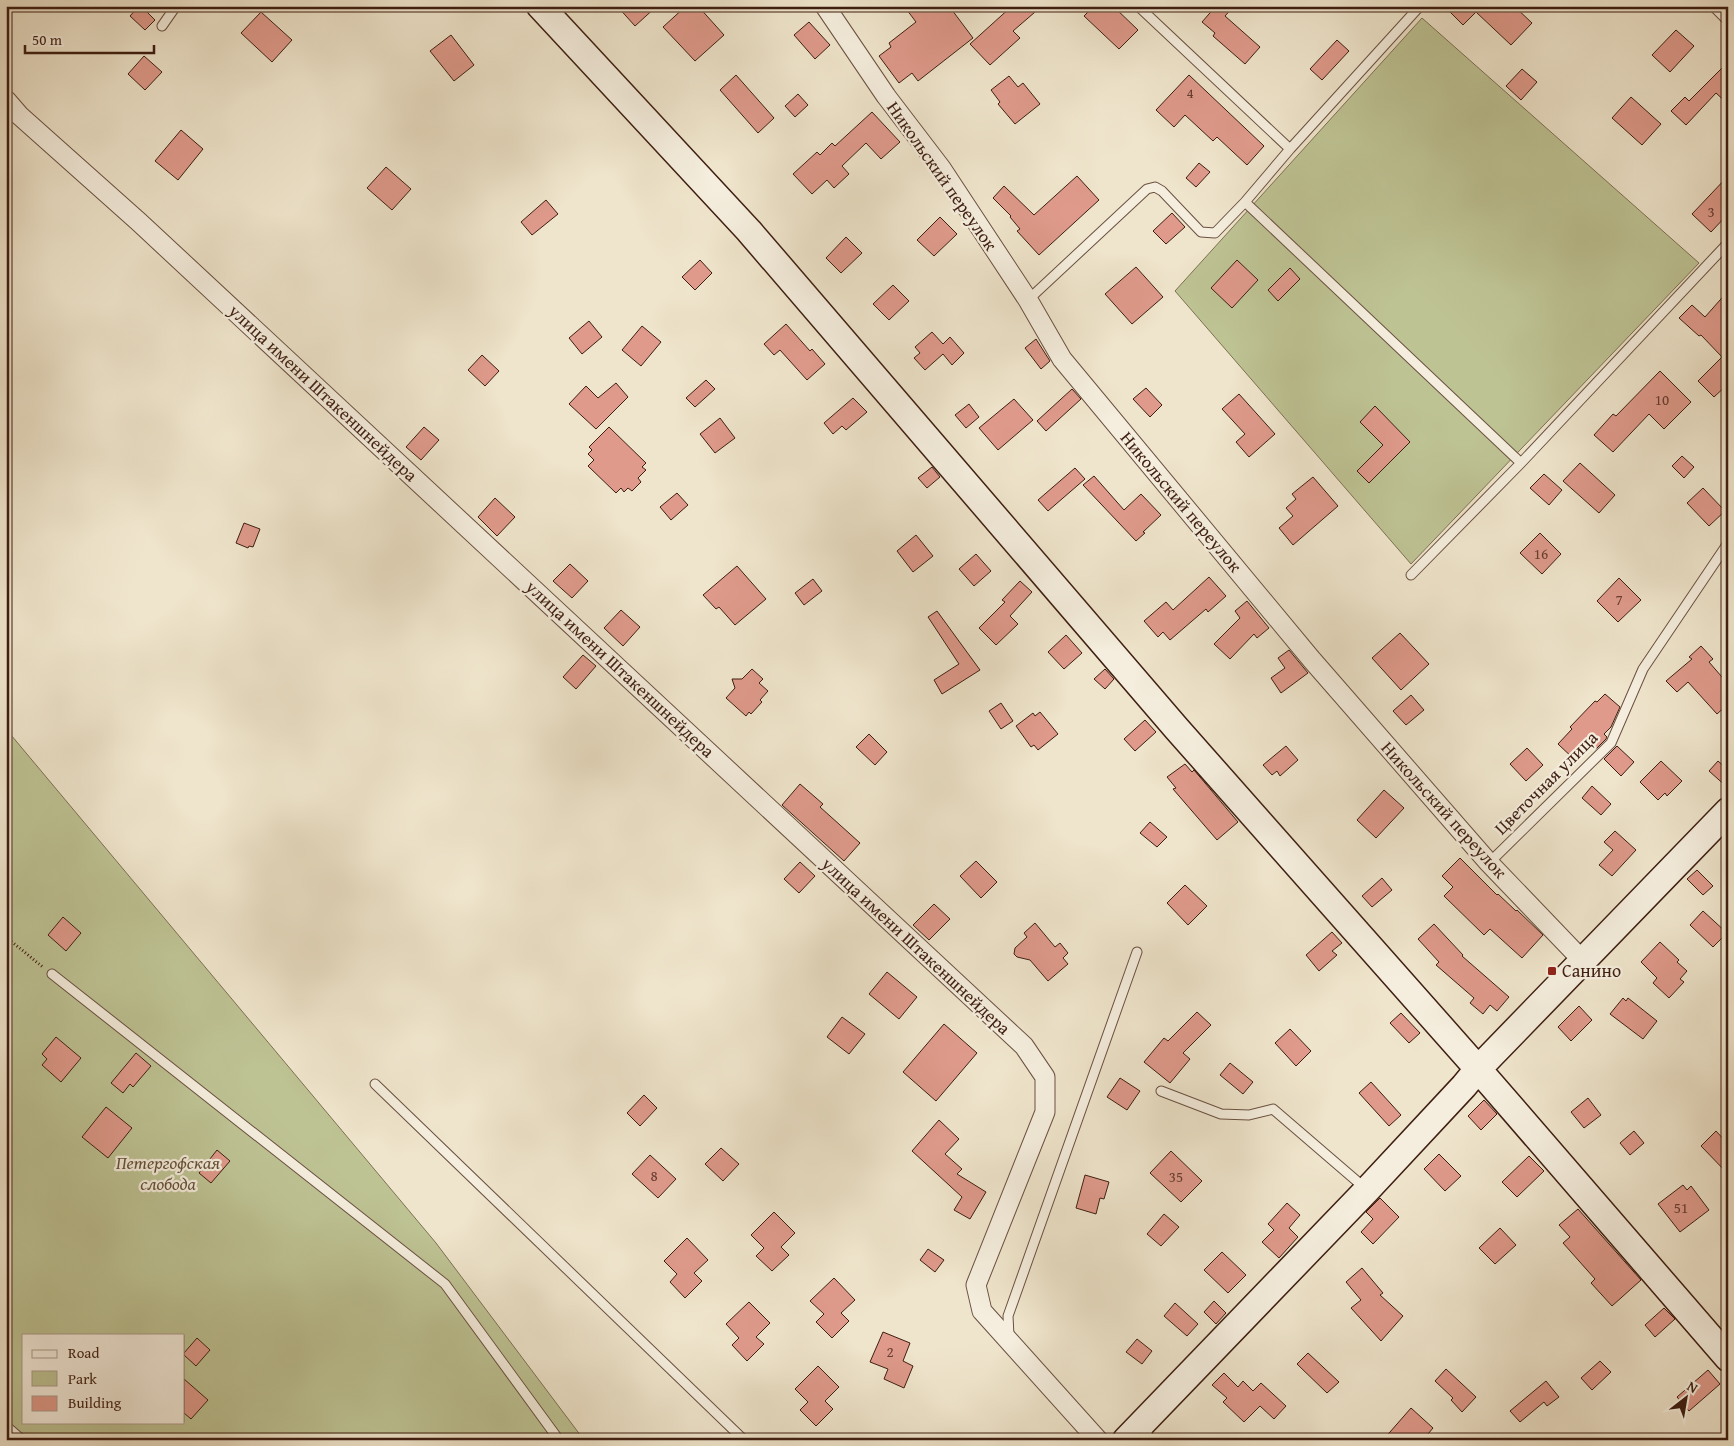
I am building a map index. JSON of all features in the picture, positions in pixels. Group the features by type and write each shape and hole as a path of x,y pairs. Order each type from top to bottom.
{"street":[{"path":"540,6 749,231 1177,729 1478,1069 1728,1358"},
{"name":"Никольский переулок","path":"825,6 886,96 941,168 1028,300 1062,359 1312,660 1489,862 1584,961"},
{"name":"улица имени Штакеншнейдера","path":"6,100 19,115 153,235 1024,1046 1045,1077 1044,1112 976,1285 982,1311 1004,1335"},
{"path":"1126,1440 1146,1430 1478,1069 1728,811"},
{"path":"1004,1335 1098,1440"}],"lane":[{"path":"162,26 176,6"},
{"path":"1138,6 1290,149"},
{"path":"1028,300 1147,189 1155,187 1162,191 1201,232 1215,232 1245,202 1290,149 1420,6"},
{"path":"1712,6 1728,21"},
{"path":"1245,202 1520,463"},
{"path":"1411,575 1728,243"},
{"name":"Цветочная улица","path":"1489,862 1611,743 1643,669 1728,543"},
{"path":"1004,1335 1008,1316 1137,952"},
{"path":"52,974 445,1284 559,1440"},
{"path":"375,1084 744,1440"},
{"path":"1162,1091 1221,1114 1248,1115 1273,1109 1367,1190"},
{"path":"6,1426 22,1440"}],"path":[{"path":"6,937 52,974"}],"green space":[{"path":"1422,18 1699,263 1411,564 1175,291"},
{"name":"Петергофская слобода","path":"6,729 436,1243 584,1440 6,1440"}],"building":[{"path":"139,6 155,20 145,30 130,16"},
{"path":"617,6 657,6 635,26"},
{"path":"686,6 698,6 724,35 695,61 663,27"},
{"path":"904,6 949,6 973,38 918,81 912,73 899,83 879,56 891,47 889,43 916,22"},
{"path":"1012,6 1042,6 1013,31 1020,38 990,65 970,44"},
{"path":"1094,6 1113,6 1138,30 1119,49 1084,16"},
{"path":"1216,6 1234,6 1225,16 1260,47 1245,64 1213,36 1215,33 1202,22"},
{"path":"1444,6 1514,6 1532,23 1511,45 1476,12 1463,25"},
{"path":"261,12 292,40 272,62 241,33"},
{"path":"809,22 830,45 815,59 794,35"},
{"path":"1676,30 1694,46 1670,72 1652,55"},
{"path":"451,35 474,65 454,81 430,51"},
{"path":"1337,40 1349,51 1322,80 1310,69"},
{"path":"144,56 162,72 145,90 128,74"},
{"path":"1728,62 1728,104 1716,93 1686,125 1671,111 1685,97 1689,101"},
{"path":"1522,69 1537,82 1521,100 1506,86"},
{"path":"736,75 774,118 758,133 720,90"},
{"path":"1189,75 1264,146 1247,165 1217,137 1213,141 1185,115 1174,127 1156,110"},
{"path":"1009,76 1018,87 1023,83 1040,104 1015,124 998,104 1000,102 991,90"},
{"path":"798,94 808,105 795,117 785,106"},
{"path":"1631,97 1661,124 1642,145 1612,118"},
{"path":"872,112 900,142 881,159 866,143 842,166 849,174 834,188 827,180 812,194 793,174 817,152 820,155 832,143 835,146"},
{"path":"181,130 203,149 178,180 155,161"},
{"path":"1199,163 1210,172 1196,187 1186,178"},
{"path":"386,167 411,189 392,210 367,188"},
{"path":"1077,176 1099,200 1039,255 1017,231 1020,229 1011,216 993,198 1004,186 1034,215"},
{"path":"1728,176 1728,214 1711,232 1692,214"},
{"path":"546,200 558,214 532,235 521,222"},
{"path":"1172,213 1185,227 1166,244 1153,231"},
{"path":"940,217 957,234 934,256 917,240"},
{"path":"846,237 862,253 841,273 826,258"},
{"path":"700,260 712,273 695,290 682,277"},
{"path":"1237,260 1258,280 1232,308 1211,288"},
{"path":"1136,267 1163,297 1132,324 1105,294"},
{"path":"1290,268 1300,279 1278,301 1268,290"},
{"path":"893,285 909,301 889,320 873,304"},
{"path":"1728,291 1728,384 1714,397 1698,381 1722,357 1701,335 1699,336 1679,318 1692,305 1705,317"},
{"path":"589,321 602,337 582,354 569,338"},
{"path":"786,324 810,351 812,349 825,364 807,380 780,350 774,355 764,344"},
{"path":"642,326 661,342 641,366 622,350"},
{"path":"932,332 943,344 950,337 964,353 952,365 943,354 925,370 914,358 920,353 915,347"},
{"path":"1036,339 1050,361 1041,369 1025,348"},
{"path":"482,355 499,371 485,386 468,370"},
{"path":"1660,371 1691,402 1664,429 1649,414 1613,452 1594,435 1613,414 1616,416"},
{"path":"706,380 715,389 695,407 686,398"},
{"path":"616,383 628,397 596,429 569,404 586,386 598,398"},
{"path":"1146,388 1162,405 1150,417 1133,399"},
{"path":"1072,389 1081,399 1046,431 1037,421"},
{"path":"1239,394 1275,434 1249,457 1236,442 1245,434 1222,409"},
{"path":"853,398 867,412 846,430 842,426 833,434 824,423"},
{"path":"1014,399 1033,420 998,450 979,428"},
{"path":"969,404 979,417 966,428 955,415"},
{"path":"1375,406 1410,442 1369,483 1357,471 1383,445 1360,422"},
{"path":"720,418 735,438 715,453 700,434"},
{"path":"424,427 439,440 421,460 406,447"},
{"path":"609,427 646,463 642,467 646,470 638,478 641,482 632,491 628,488 624,492 621,488 616,493 588,466 594,460 588,454 592,450 589,447"},
{"path":"1682,456 1694,467 1684,478 1672,466"},
{"path":"1580,463 1615,495 1599,513 1563,481"},
{"path":"932,467 940,477 927,488 918,478"},
{"path":"1075,468 1085,479 1048,511 1038,500"},
{"path":"1544,474 1562,490 1549,505 1530,488"},
{"path":"1094,476 1124,510 1141,494 1161,515 1136,541 1083,485"},
{"path":"1313,477 1338,506 1293,545 1279,528 1293,516 1286,508 1296,499 1292,494"},
{"path":"1703,488 1725,511 1709,526 1687,503"},
{"path":"677,493 688,505 671,520 660,507"},
{"path":"495,498 515,517 497,536 478,517"},
{"path":"244,523 260,529 253,547 249,546 248,548 236,543"},
{"path":"1540,533 1561,554 1542,574 1520,553"},
{"path":"916,535 933,556 913,572 897,551"},
{"path":"976,554 991,571 974,586 959,569"},
{"path":"570,564 588,581 572,598 553,581"},
{"path":"737,566 766,599 735,625 719,607 716,609 703,595"},
{"path":"1209,577 1226,596 1208,612 1206,609 1170,640 1163,632 1158,637 1144,621 1166,602 1173,610"},
{"path":"1619,578 1641,600 1618,622 1597,601"},
{"path":"813,579 822,591 804,605 795,593"},
{"path":"1020,581 1032,592 1010,616 1018,624 996,645 979,628 1005,602 1002,600"},
{"path":"1247,601 1269,628 1257,638 1254,634 1230,659 1214,644 1240,618 1235,611"},
{"path":"621,610 640,627 623,646 604,628"},
{"path":"937,611 980,670 942,694 934,680 959,664 928,617"},
{"path":"1400,633 1429,664 1401,690 1372,658"},
{"path":"1066,635 1082,653 1064,669 1048,652"},
{"path":"1701,646 1713,659 1709,662 1728,684 1728,704 1717,714 1688,682 1677,692 1666,681 1692,659 1689,657"},
{"path":"1289,650 1308,673 1281,693 1271,678 1285,668 1278,658"},
{"path":"583,655 596,666 576,689 563,677"},
{"path":"752,669 763,679 759,683 768,691 760,700 762,702 751,714 749,712 746,716 726,698 735,688 732,679 742,679"},
{"path":"1105,669 1114,679 1105,689 1094,679"},
{"path":"1605,694 1620,707 1611,727 1604,734 1607,737 1595,750 1589,745 1575,760 1558,744 1572,729 1570,727 1595,701 1597,702"},
{"path":"1411,695 1424,710 1406,725 1393,711"},
{"path":"1001,703 1013,721 1001,729 989,711"},
{"path":"1040,712 1058,734 1038,750 1034,745 1031,747 1016,726 1033,713 1035,716"},
{"path":"1145,720 1156,732 1135,751 1124,739"},
{"path":"869,734 887,752 875,765 856,747"},
{"path":"1286,746 1298,760 1280,776 1277,771 1272,775 1263,765"},
{"path":"1617,746 1634,762 1621,776 1604,759"},
{"path":"1527,748 1543,765 1526,781 1510,764"},
{"path":"1661,761 1682,781 1667,796 1665,793 1658,800 1640,782"},
{"path":"1718,761 1728,770 1728,788 1709,771"},
{"path":"1185,764 1192,772 1194,770 1238,822 1217,840 1173,789 1176,788 1167,777"},
{"path":"800,784 823,804 820,807 860,843 844,861 782,805"},
{"path":"1592,786 1611,804 1601,815 1582,798"},
{"path":"1384,790 1404,808 1376,838 1357,820"},
{"path":"1150,822 1167,837 1157,847 1140,833"},
{"path":"1615,831 1636,850 1612,876 1599,865 1613,850 1604,842"},
{"path":"1460,858 1497,895 1517,910 1543,935 1522,958 1490,929 1484,935 1444,896 1453,887 1442,876"},
{"path":"976,861 997,882 981,898 960,876"},
{"path":"800,862 815,876 799,893 784,879"},
{"path":"1697,870 1713,886 1703,895 1687,879"},
{"path":"1382,878 1392,890 1372,907 1362,896"},
{"path":"1185,885 1207,906 1188,925 1167,903"},
{"path":"934,904 950,919 929,940 913,925"},
{"path":"1703,911 1727,933 1713,947 1690,925"},
{"path":"63,917 81,933 66,951 48,935"},
{"path":"1035,923 1055,947 1060,943 1068,953 1063,958 1068,964 1048,981 1030,960 1017,957 1014,954 1015,948 1027,937 1024,933"},
{"path":"1434,924 1462,956 1509,997 1497,1011 1490,1005 1483,1014 1470,1003 1474,998 1436,965 1439,962 1418,939"},
{"path":"1332,932 1342,943 1332,951 1337,955 1319,971 1306,955"},
{"path":"1660,942 1679,960 1677,962 1687,971 1680,979 1684,982 1669,998 1653,983 1657,978 1641,962"},
{"path":"887,972 917,997 899,1019 869,994"},
{"path":"1623,998 1626,1001 1628,998 1657,1021 1643,1039 1610,1014"},
{"path":"1579,1006 1592,1020 1571,1041 1558,1027"},
{"path":"1197,1012 1211,1025 1183,1053 1190,1059 1170,1083 1144,1062 1164,1038 1168,1041"},
{"path":"1401,1013 1420,1033 1409,1043 1390,1023"},
{"path":"842,1017 865,1034 849,1054 827,1037"},
{"path":"944,1024 977,1053 936,1101 903,1072"},
{"path":"1290,1029 1311,1051 1296,1066 1275,1043"},
{"path":"56,1037 81,1058 61,1082 42,1065 47,1059 42,1054"},
{"path":"136,1053 151,1066 133,1087 130,1084 123,1093 111,1083"},
{"path":"1230,1063 1253,1082 1243,1094 1220,1075"},
{"path":"1120,1078 1140,1091 1127,1110 1107,1097"},
{"path":"1371,1082 1401,1115 1389,1126 1359,1093"},
{"path":"644,1095 657,1108 640,1126 627,1113"},
{"path":"1588,1098 1601,1115 1584,1128 1571,1112"},
{"path":"1484,1100 1497,1114 1481,1130 1468,1116"},
{"path":"106,1107 132,1128 108,1158 82,1137"},
{"path":"939,1120 959,1139 945,1154 962,1169 957,1174 986,1192 970,1219 954,1210 962,1197 912,1151"},
{"path":"1634,1131 1644,1143 1630,1155 1620,1143"},
{"path":"1716,1131 1728,1144 1728,1174 1701,1146"},
{"path":"721,1148 739,1164 723,1181 705,1164"},
{"path":"217,1150 230,1161 211,1183 199,1173"},
{"path":"1171,1151 1202,1181 1181,1202 1150,1173"},
{"path":"1439,1154 1461,1176 1445,1191 1424,1169"},
{"path":"650,1155 676,1179 658,1198 632,1174"},
{"path":"1529,1156 1544,1171 1517,1197 1502,1182"},
{"path":"1085,1175 1109,1182 1104,1199 1100,1198 1096,1214 1076,1208"},
{"path":"1683,1185 1687,1190 1691,1186 1709,1210 1680,1232 1658,1204"},
{"path":"1380,1198 1399,1217 1373,1244 1361,1232 1373,1219 1366,1212"},
{"path":"1287,1203 1300,1215 1289,1228 1298,1237 1279,1258 1262,1242 1274,1230 1268,1224"},
{"path":"1578,1209 1641,1280 1612,1306 1591,1283 1595,1279 1563,1243 1570,1237 1559,1225"},
{"path":"774,1212 795,1233 781,1247 789,1255 772,1271 756,1256 764,1248 751,1235"},
{"path":"1164,1214 1179,1227 1161,1246 1147,1234"},
{"path":"1500,1228 1516,1245 1495,1264 1479,1248"},
{"path":"687,1238 708,1260 694,1273 702,1281 685,1298 670,1282 677,1274 664,1261"},
{"path":"928,1249 944,1260 935,1272 920,1260"},
{"path":"1222,1252 1246,1275 1228,1293 1204,1270"},
{"path":"1362,1268 1383,1293 1380,1295 1403,1316 1381,1341 1351,1308 1361,1300 1346,1282"},
{"path":"834,1278 855,1300 841,1313 849,1321 832,1338 816,1322 824,1314 810,1301"},
{"path":"1214,1301 1226,1313 1216,1324 1204,1312"},
{"path":"749,1302 770,1323 756,1337 764,1344 747,1361 732,1345 739,1338 726,1324"},
{"path":"1175,1303 1198,1324 1187,1336 1164,1316"},
{"path":"1664,1308 1675,1319 1655,1337 1645,1325"},
{"path":"883,1332 910,1343 903,1361 913,1366 904,1388 884,1379 888,1369 870,1362"},
{"path":"197,1338 210,1350 196,1366 185,1356 185,1352"},
{"path":"1137,1339 1152,1351 1142,1364 1126,1352"},
{"path":"1308,1353 1339,1382 1327,1393 1297,1364"},
{"path":"1600,1361 1611,1372 1592,1390 1581,1378"},
{"path":"818,1366 839,1387 825,1401 833,1409 816,1426 800,1410 808,1402 795,1389"},
{"path":"1446,1369 1476,1397 1462,1412 1451,1400 1453,1398 1435,1381"},
{"path":"1708,1370 1720,1384 1689,1411 1677,1397"},
{"path":"1224,1373 1238,1387 1243,1381 1253,1391 1261,1383 1286,1406 1274,1419 1260,1406 1244,1422 1223,1402 1227,1398 1212,1385"},
{"path":"185,1380 208,1400 191,1419 185,1414"},
{"path":"1546,1381 1559,1397 1547,1406 1544,1402 1520,1422 1510,1411"},
{"path":"1411,1408 1433,1428 1423,1440 1383,1440"}],"place":[{"name":"Санино","path":"1552,971"}]}
